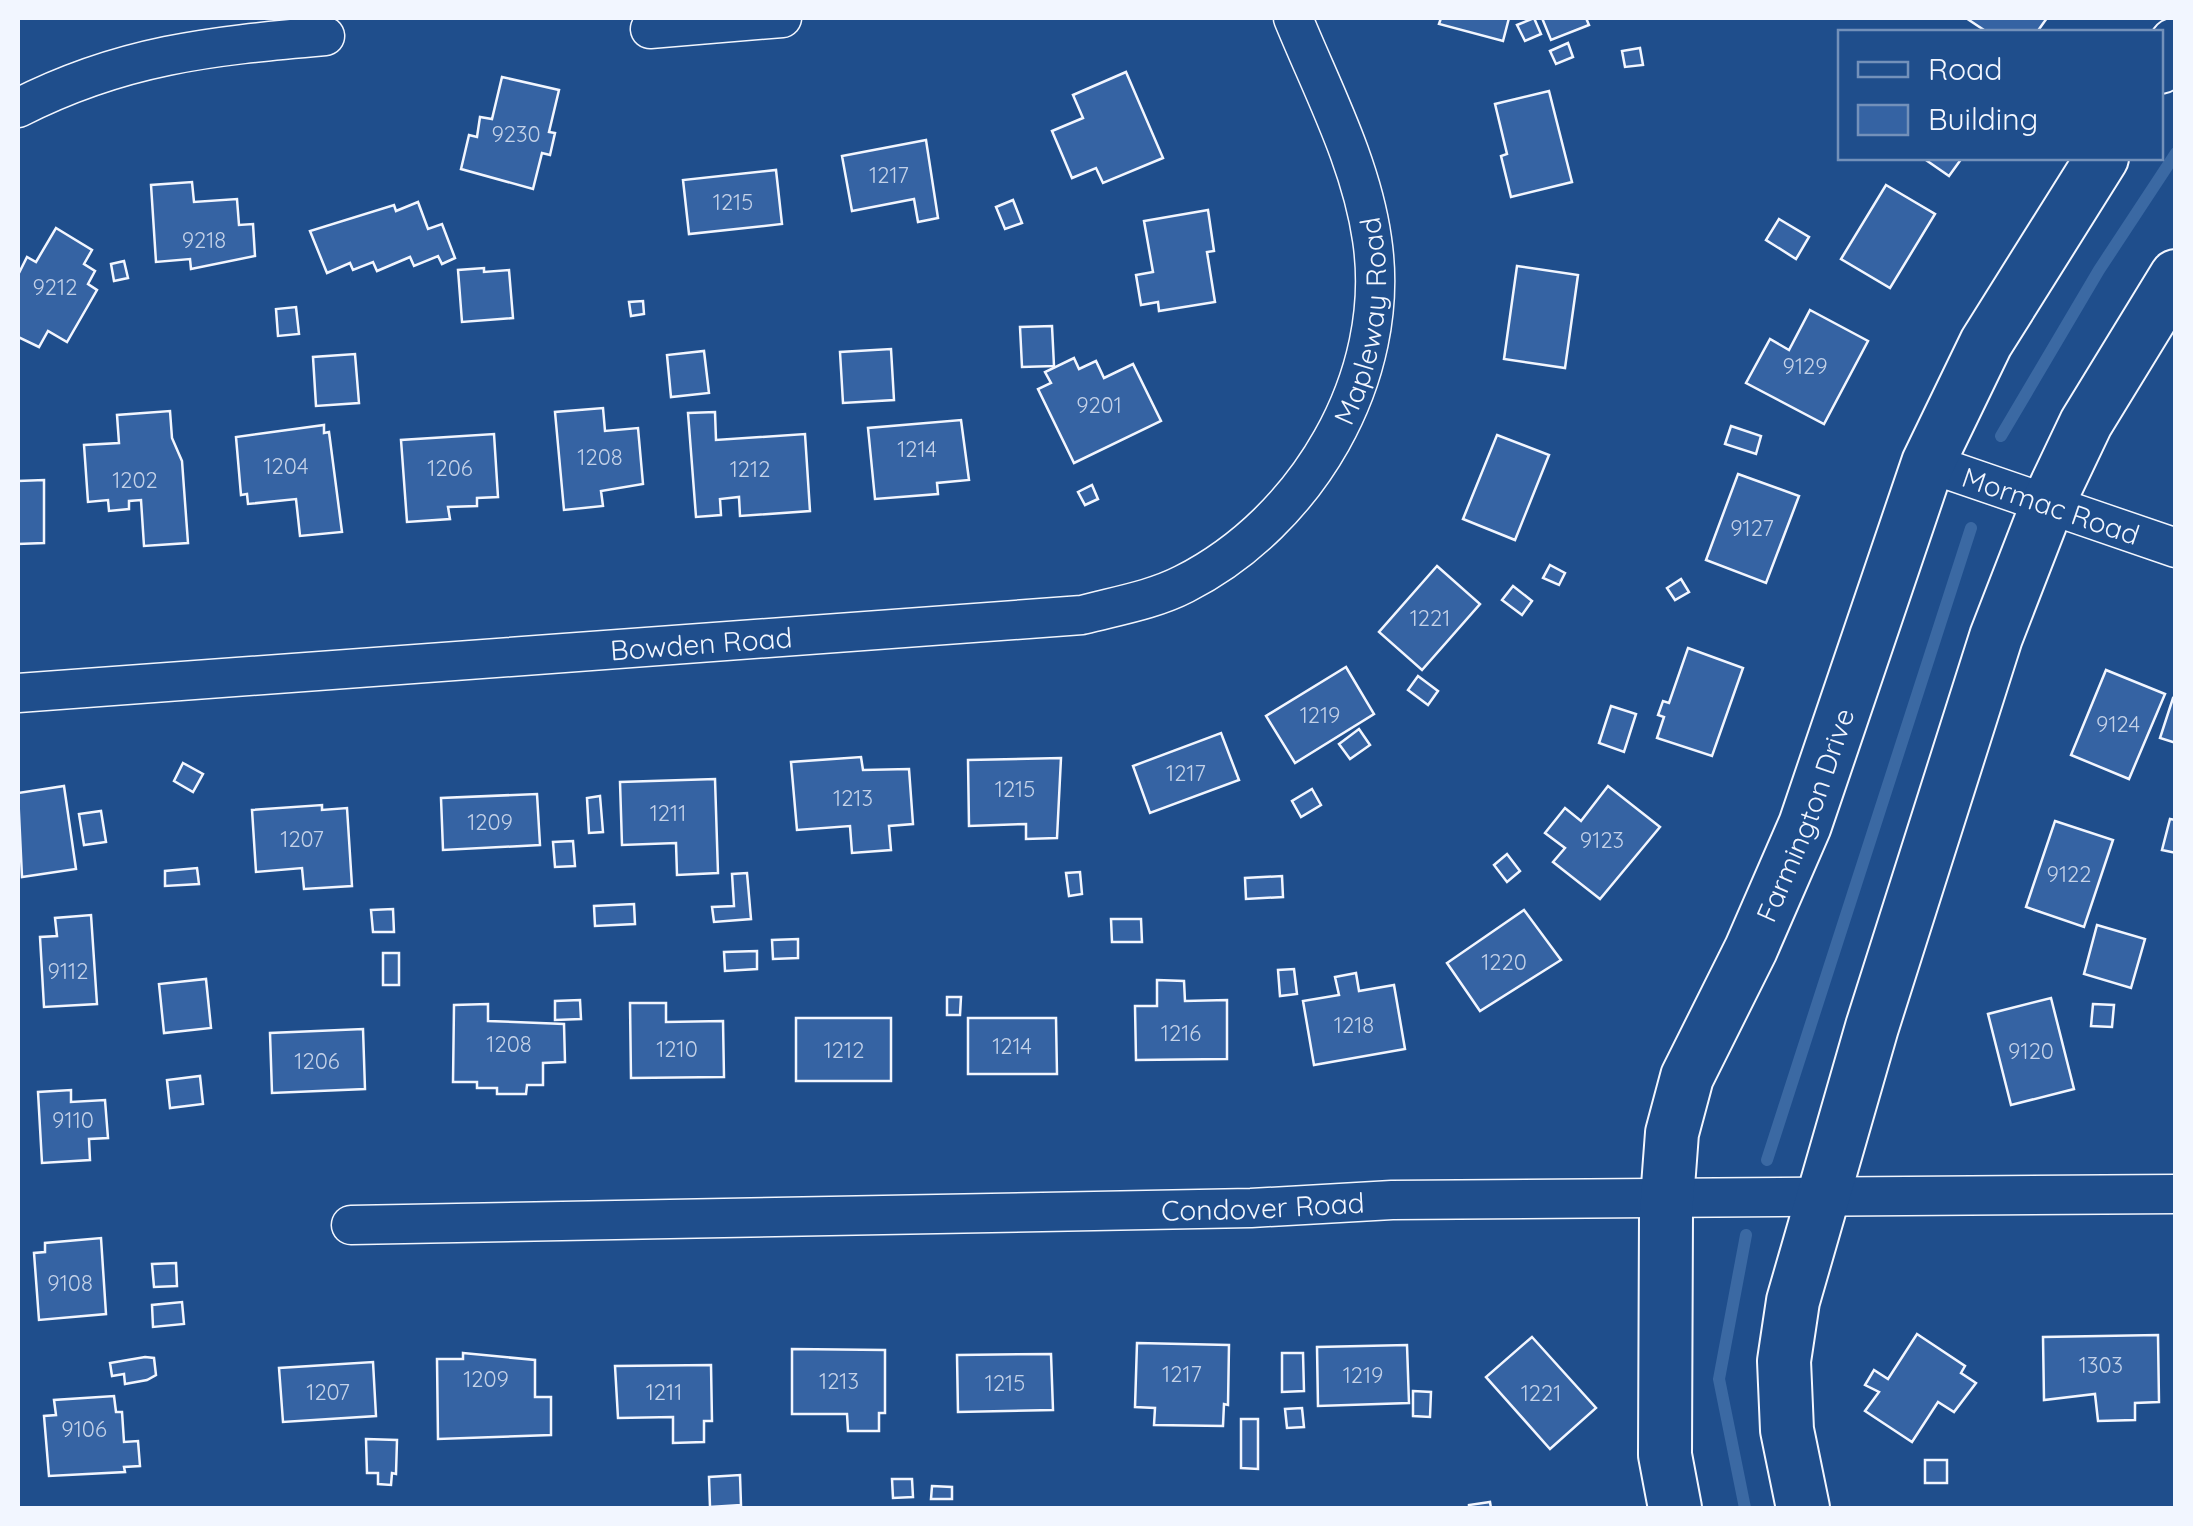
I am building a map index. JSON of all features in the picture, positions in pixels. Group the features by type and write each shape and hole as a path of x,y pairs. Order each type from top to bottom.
{"street":[{"path":"650,28 782,18"},
{"name":"Mapleway Road","path":"1293,18 1352,162 1373,242 1368,342 1350,405 1326,453"},
{"path":"18,108 69,82 191,48 325,36"},
{"name":"Farmington Drive","path":"1675,1508 1665,1436 1668,1198 1672,1133 1687,1076 1751,950 1805,825 1928,463 1986,343 2101,160"},
{"path":"1803,1508 1787,1430 1784,1361 1792,1301 1822,1200 1996,637 2048,503 2086,423 2176,276"},
{"name":"Bowden Road","path":"18,693 1082,615 1166,592 1228,556 1283,508 1326,453"},
{"name":"Mormac Road","path":"1928,463 2176,548"},
{"name":"Condover Road","path":"351,1225 1251,1208 1392,1200 1822,1200 2176,1194"}],"building":[{"path":"1441,18 1509,18 1503,41 1439,24"},
{"path":"1534,18 1541,34 1525,41 1517,25"},
{"path":"1542,18 1586,18 1589,25 1551,40"},
{"path":"1966,18 2047,18 2038,30 1984,30"},
{"path":"1568,43 1573,57 1556,64 1550,51"},
{"path":"1640,48 1643,65 1625,67 1622,51"},
{"path":"1126,72 1163,158 1103,183 1096,168 1072,178 1052,131 1083,118 1073,95"},
{"path":"502,77 559,90 549,132 555,133 550,155 542,153 533,189 461,169 469,135 477,137 480,117 492,119"},
{"path":"1549,91 1572,182 1511,197 1501,156 1507,154 1495,104"},
{"path":"926,140 938,218 918,222 914,199 852,211 842,156"},
{"path":"1926,160 1961,160 1949,176"},
{"path":"776,170 782,224 689,234 683,180"},
{"path":"192,182 194,202 237,199 239,225 253,224 255,256 191,269 190,259 156,262 151,185"},
{"path":"1886,185 1935,214 1890,288 1841,259"},
{"path":"1013,200 1022,223 1005,229 996,207"},
{"path":"418,202 428,229 442,224 455,258 442,264 438,256 414,266 410,257 377,271 373,262 353,270 350,263 327,273 310,231 394,205 396,211"},
{"path":"1208,210 1214,251 1207,252 1215,302 1159,311 1158,302 1141,305 1136,275 1153,272 1144,221"},
{"path":"1779,219 1809,237 1796,259 1766,240"},
{"path":"56,228 92,250 84,264 95,271 88,284 97,290 67,342 48,331 39,347 18,337 18,275 27,257 36,262"},
{"path":"124,261 128,278 114,281 111,264"},
{"path":"1517,266 1578,275 1565,368 1504,359"},
{"path":"484,268 484,272 509,270 513,318 462,322 458,270"},
{"path":"643,301 644,314 631,316 629,302"},
{"path":"296,307 299,334 278,336 276,309"},
{"path":"1810,310 1868,341 1824,424 1746,383 1770,339 1789,350"},
{"path":"1052,326 1054,366 1022,367 1020,327"},
{"path":"891,349 894,400 843,403 840,352"},
{"path":"704,351 709,393 671,397 667,355"},
{"path":"355,354 359,403 316,406 313,357"},
{"path":"1074,358 1079,369 1096,361 1104,378 1133,364 1161,421 1074,463 1038,389 1051,383 1045,372"},
{"path":"603,408 605,431 638,428 643,484 601,491 603,506 564,510 555,412"},
{"path":"170,411 172,438 182,461 188,543 144,546 141,500 129,501 129,509 109,511 108,500 88,502 84,445 119,443 117,415"},
{"path":"715,412 716,440 805,434 810,511 740,516 739,497 720,499 721,515 696,517 688,413"},
{"path":"961,420 969,480 937,483 938,494 875,499 868,428"},
{"path":"324,425 324,433 329,432 342,532 300,536 296,499 248,504 247,494 241,495 236,437"},
{"path":"1731,426 1761,436 1756,454 1725,444"},
{"path":"494,434 498,497 477,498 477,506 448,507 450,519 407,522 401,440"},
{"path":"1497,435 1549,455 1515,540 1463,519"},
{"path":"1738,474 1799,496 1766,583 1706,560"},
{"path":"44,480 44,543 18,544 18,481"},
{"path":"1092,485 1098,499 1085,505 1078,492"},
{"path":"1550,565 1565,573 1559,585 1543,578"},
{"path":"1437,566 1480,604 1422,670 1379,632"},
{"path":"1681,579 1689,592 1675,600 1667,588"},
{"path":"1513,586 1532,601 1522,615 1502,600"},
{"path":"1688,648 1743,668 1712,756 1657,738 1664,717 1658,715 1663,701 1669,703"},
{"path":"1346,667 1374,714 1295,763 1266,716"},
{"path":"2106,670 2165,694 2129,779 2071,755"},
{"path":"1418,676 1438,691 1428,705 1408,690"},
{"path":"2173,698 2176,699 2176,743 2160,738"},
{"path":"1611,706 1636,714 1624,752 1599,743"},
{"path":"1359,729 1370,745 1350,759 1339,744"},
{"path":"1221,733 1239,780 1150,813 1133,766"},
{"path":"861,757 863,770 909,769 913,824 889,826 891,850 852,853 850,826 797,830 791,762"},
{"path":"1061,758 1057,838 1026,839 1026,824 969,826 968,760"},
{"path":"183,763 203,774 193,792 174,781"},
{"path":"715,779 718,873 677,875 676,843 622,845 620,782"},
{"path":"64,786 76,869 22,877 18,793"},
{"path":"1608,786 1660,827 1600,899 1553,862 1565,848 1545,833 1565,808 1581,821"},
{"path":"1312,789 1321,805 1301,817 1292,801"},
{"path":"537,794 540,845 443,850 441,798"},
{"path":"600,796 603,832 589,833 587,798"},
{"path":"322,805 322,810 347,808 352,886 304,889 302,868 256,872 252,810"},
{"path":"101,811 106,842 84,845 79,814"},
{"path":"2170,819 2176,820 2176,853 2162,850"},
{"path":"2055,821 2113,840 2084,927 2026,907"},
{"path":"573,841 575,866 555,867 553,842"},
{"path":"1507,854 1520,871 1507,882 1494,865"},
{"path":"197,868 199,884 165,886 165,871"},
{"path":"1080,872 1082,894 1069,896 1066,873"},
{"path":"747,873 751,919 714,922 712,907 734,906 732,874"},
{"path":"1282,876 1283,897 1246,899 1245,878"},
{"path":"634,904 635,924 595,926 594,906"},
{"path":"393,909 394,932 373,932 371,910"},
{"path":"1524,910 1561,960 1480,1011 1447,963"},
{"path":"91,915 97,1004 44,1007 40,937 57,936 55,918"},
{"path":"1111,919 1141,919 1142,942 1112,942"},
{"path":"2097,925 2145,939 2131,988 2084,974"},
{"path":"798,939 798,958 773,959 772,940"},
{"path":"757,951 757,969 725,971 724,952"},
{"path":"383,953 399,953 399,985 383,985"},
{"path":"1294,969 1297,994 1280,996 1278,970"},
{"path":"1356,973 1359,991 1394,985 1405,1049 1314,1065 1303,1001 1339,995 1335,977"},
{"path":"206,979 211,1028 164,1033 159,984"},
{"path":"1157,980 1184,981 1185,1001 1227,1000 1227,1059 1136,1060 1135,1006 1157,1006"},
{"path":"947,997 961,997 960,1015 947,1015"},
{"path":"2051,998 2074,1089 2011,1105 1988,1014"},
{"path":"580,1000 581,1019 555,1020 555,1001"},
{"path":"630,1003 666,1003 666,1022 723,1021 724,1077 631,1078"},
{"path":"488,1004 488,1021 564,1024 565,1062 543,1063 543,1085 527,1085 526,1094 497,1094 497,1088 477,1088 477,1082 453,1082 454,1005"},
{"path":"2093,1004 2114,1005 2112,1027 2091,1026"},
{"path":"796,1018 891,1018 891,1081 796,1081"},
{"path":"968,1018 1056,1018 1057,1074 968,1074"},
{"path":"363,1029 365,1089 272,1093 270,1033"},
{"path":"200,1076 203,1104 170,1108 167,1080"},
{"path":"71,1090 71,1102 105,1100 108,1138 89,1139 90,1160 42,1163 38,1092"},
{"path":"101,1238 106,1314 39,1320 34,1253 45,1252 45,1243"},
{"path":"176,1263 177,1286 154,1287 152,1264"},
{"path":"182,1302 184,1324 153,1327 152,1305"},
{"path":"1917,1334 1965,1366 1961,1373 1976,1383 1954,1412 1938,1402 1912,1442 1865,1411 1879,1392 1865,1385 1874,1370 1888,1379"},
{"path":"2158,1335 2159,1402 2135,1403 2135,1420 2098,1421 2095,1394 2044,1400 2043,1337"},
{"path":"1532,1337 1596,1408 1550,1449 1486,1377"},
{"path":"1137,1343 1229,1345 1228,1405 1224,1404 1223,1426 1154,1425 1155,1408 1135,1407"},
{"path":"1407,1345 1409,1403 1318,1406 1317,1347"},
{"path":"792,1349 885,1350 885,1413 879,1413 879,1431 848,1431 847,1414 792,1414"},
{"path":"463,1353 535,1360 535,1397 551,1397 551,1435 438,1439 437,1359 463,1359"},
{"path":"1282,1353 1303,1353 1304,1391 1282,1392"},
{"path":"1051,1354 1053,1410 958,1412 957,1355"},
{"path":"154,1358 156,1375 125,1384 124,1374 112,1376 110,1363"},
{"path":"373,1362 376,1416 283,1422 279,1368"},
{"path":"711,1365 712,1421 704,1421 704,1442 673,1443 673,1417 618,1418 615,1366"},
{"path":"1413,1391 1431,1392 1430,1417 1413,1416"},
{"path":"114,1396 116,1412 122,1412 124,1442 138,1441 140,1466 124,1467 125,1472 49,1476 44,1416 56,1415 54,1400"},
{"path":"1302,1408 1304,1427 1287,1428 1285,1409"},
{"path":"1241,1419 1258,1419 1258,1469 1241,1468"},
{"path":"366,1439 397,1440 396,1474 392,1473 391,1485 378,1484 378,1473 367,1473"},
{"path":"1925,1460 1947,1460 1947,1483 1925,1483"},
{"path":"740,1475 741,1505 710,1507 709,1477"},
{"path":"892,1479 912,1479 913,1497 893,1498"},
{"path":"932,1486 952,1487 952,1499 931,1499"},
{"path":"1490,1502 1491,1508 1469,1508 1469,1505"}],"waterway":[{"path":"2001,436 2099,270 2176,153"},
{"path":"1767,1160 1971,528"},
{"path":"1745,1508 1719,1379 1746,1235"}]}
